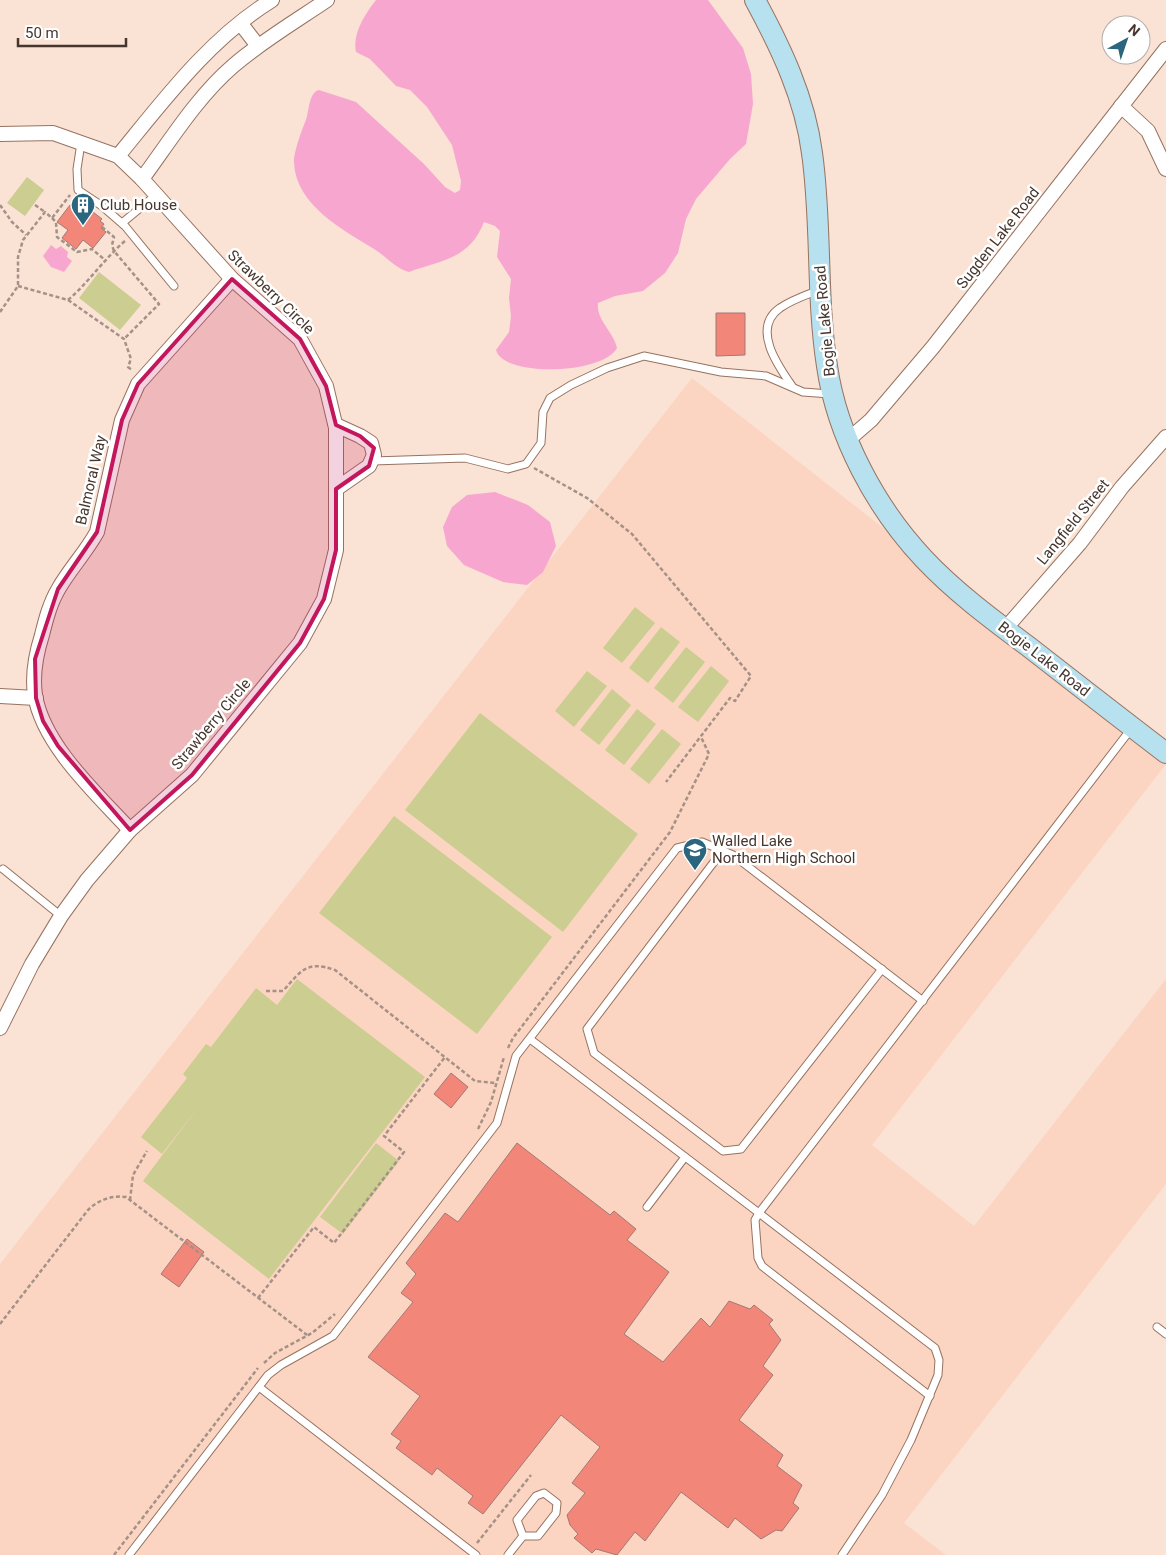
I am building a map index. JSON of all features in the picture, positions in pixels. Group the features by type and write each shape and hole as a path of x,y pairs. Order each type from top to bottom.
{"main road":[{"name":"Bogie Lake Road","path":"755,0 777,40 799,96 812,151 820,236 826,366 848,440 881,504 924,559 971,602 1166,753"}],"street":[{"path":"118,156 187,73 241,24 272,0"},
{"path":"142,180 206,93 232,67 258,46 328,0"},
{"path":"241,24 258,46"},
{"name":"Sugden Lake Road","path":"848,440 871,420 933,347 1166,49"},
{"path":"1121,106 1148,131 1166,169"},
{"name":"Strawberry Circle","path":"0,134 53,133 118,156 156,194 232,280 300,339 326,386 336,425 336,550 324,599 300,643 192,775 130,830 87,880 61,916 32,964 2,1020"},
{"name":"Balmoral Way","path":"130,830 58,746 43,721 36,698 35,659 48,613 58,589 88,548 97,532 122,420 141,377 232,280"},
{"path":"336,425 360,436 371,443 374,448 373,461 336,489"},
{"name":"Langfield Street","path":"1005,629 1080,543 1122,487 1166,436"},
{"path":"0,696 36,698"}],"lane":[{"path":"81,143 76,169 78,190 102,206 122,223 174,286"},
{"path":"122,223 156,194"},
{"path":"792,388 769,346 767,326 778,309 821,289"},
{"path":"373,461 465,458 508,469 526,464 541,443 543,412 550,398 571,385 607,368 644,356 720,372 766,376 804,392 833,394"},
{"path":"930,1396 762,1266 758,1258 755,1220 1133,727"},
{"path":"129,1555 259,1387 281,1364 333,1336 340,1328 497,1123 516,1056 677,848 702,842 733,854 924,1001"},
{"path":"723,850 587,1029 594,1053 723,1151 741,1149 882,969"},
{"path":"3,869 61,916"},
{"path":"530,1039 935,1348 940,1360 938,1375 911,1440 882,1495 842,1555"},
{"path":"647,1208 685,1157"},
{"path":"1157,1327 1166,1334"},
{"path":"259,1387 473,1553"},
{"path":"544,1493 557,1503 556,1514 538,1536 523,1536 517,1520 536,1496 544,1493"},
{"path":"508,1555 523,1536"}],"path":[{"path":"52,218 73,192 78,190"},
{"path":"35,204 56,222 57,237 77,252 92,249 105,260"},
{"path":"0,205 12,222 26,236"},
{"path":"0,312 18,286 18,257 26,236 45,212"},
{"path":"102,227 114,237 112,246 114,251 159,304 124,339"},
{"path":"68,300 83,288 114,251"},
{"path":"18,286 68,300 124,339 131,359 128,367 141,377"},
{"path":"526,464 587,498 632,534 751,676 735,701 730,698 666,782"},
{"path":"472,1137 491,1102 499,1067 512,1038 670,832 709,754 701,737"},
{"path":"266,991 283,991 294,977 310,966 320,965 335,970 475,1081 495,1083"},
{"path":"258,1298 314,1227 334,1243 404,1152 384,1136 444,1057"},
{"path":"130,1200 133,1175 147,1151"},
{"path":"0,1324 94,1204 117,1196 130,1200 307,1336"},
{"path":"114,1555 256,1371 275,1353 307,1336 337,1313"},
{"path":"473,1553 531,1475"}],"highlighted area":[{"path":"232,279 300,339 326,386 336,425 360,436 374,448 369,466 336,489 336,550 324,599 300,643 192,775 130,830 58,746 43,721 36,698 35,659 58,589 97,532 122,420 138,384"}],"shaded area":[{"path":"376,0 708,0 743,48 751,74 753,104 746,144 730,159 696,199 686,219 678,253 665,273 643,291 615,296 598,303 602,320 617,348 608,357 594,363 555,369 534,369 516,365 503,359 496,350 509,332 511,279 497,257 500,231 495,226 484,222 478,235 453,257 409,272 400,268 336,225 312,204 303,191 297,178 294,159 311,98 319,90 356,102 424,164 445,187 455,193 460,190 461,181 452,145 427,107 410,90 396,86 370,59 356,52 355,45 358,31"},
{"path":"51,245 56,249 61,246 68,252 67,257 72,261 64,272 51,267 43,256"},
{"name":"Walled Lake Northern High School","path":"692,378 1166,750 1166,764 872,1145 974,1226 1166,979 1166,1184 904,1523 946,1555 0,1555 0,1264"},
{"path":"495,492 528,505 550,522 556,546 543,572 527,585 503,582 464,565 447,546 443,527 452,507 467,495"}],"green space":[{"path":"27,177 44,190 25,216 7,203"},
{"path":"99,272 141,305 120,330 79,298"},
{"path":"635,607 655,623 622,663 603,648"},
{"path":"661,627 680,642 648,683 629,668"},
{"path":"686,647 705,662 673,703 654,688"},
{"path":"711,666 729,681 698,722 678,707"},
{"path":"587,671 607,686 574,727 555,711"},
{"path":"612,689 631,705 599,745 580,730"},
{"path":"637,709 656,724 624,765 605,750"},
{"path":"480,713 638,834 563,932 405,810"},
{"path":"662,729 681,744 649,784 630,769"},
{"path":"394,816 552,937 477,1034 319,913"},
{"path":"297,979 425,1077 269,1279 143,1181 199,1106 162,1154 141,1137 187,1078 183,1074 206,1044 211,1047 256,988 277,1005"},
{"path":"376,1143 399,1161 343,1234 320,1217"}],"building":[{"name":"Club House","path":"70,205 77,209 80,205 82,207 84,205 102,219 100,221 104,224 101,228 106,232 93,248 83,240 76,249 62,238 68,230 57,222"},
{"path":"716,313 745,313 745,355 716,356"},
{"path":"451,1073 468,1087 451,1108 434,1094"},
{"path":"517,1143 610,1215 614,1211 636,1229 627,1240 669,1272 624,1334 663,1362 701,1318 710,1327 729,1301 750,1309 754,1305 773,1320 769,1324 781,1340 763,1366 773,1375 739,1420 783,1455 777,1466 802,1485 793,1503 799,1508 782,1531 776,1530 761,1539 735,1518 728,1528 681,1492 645,1541 635,1532 617,1555 596,1549 592,1553 574,1538 578,1534 570,1525 567,1515 585,1493 572,1483 600,1447 561,1415 483,1514 468,1503 473,1496 437,1468 432,1475 396,1448 401,1441 391,1434 420,1396 368,1357 413,1302 401,1293 416,1274 406,1263 445,1213 458,1222"},
{"path":"187,1239 204,1252 179,1287 161,1274"}],"place":[{"name":"Club House","path":"83,226"},
{"name":"Walled Lake Northern High School","path":"695,871"}]}
